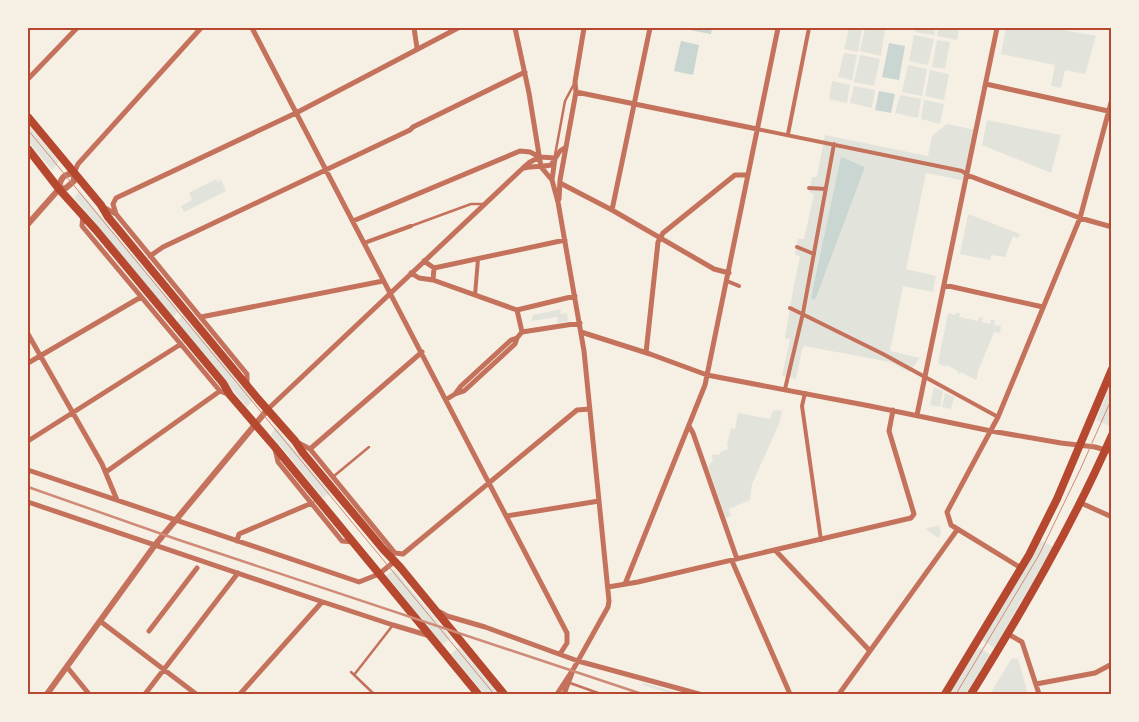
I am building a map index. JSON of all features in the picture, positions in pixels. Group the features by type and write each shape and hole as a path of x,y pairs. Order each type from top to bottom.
{"main road":[{"path":"28,117 101,205 108,217 295,440 302,453 383,550 395,557 433,608 504,694"},
{"path":"28,149 59,189 83,214 223,383 230,395 354,542 478,694"},
{"path":"945,694 1021,568 1050,514 1112,369"},
{"path":"971,694 1058,546 1108,451 1112,435"}],"street":[{"path":"28,78 77,28"},
{"path":"28,224 59,189 66,188 74,181 74,173 78,164 201,28"},
{"path":"252,28 383,281 447,399 566,632 567,643 560,654"},
{"path":"414,28 417,48"},
{"path":"247,385 247,374 116,214 112,204 116,198 296,113 450,29 458,28"},
{"path":"515,28 530,93 541,167 552,180"},
{"path":"558,202 576,92 575,82 584,28"},
{"path":"612,210 650,28"},
{"path":"624,584 705,385 778,28"},
{"path":"788,134 809,28"},
{"path":"917,415 997,28"},
{"path":"150,256 163,247 326,170 525,72"},
{"path":"986,84 1108,111"},
{"path":"576,92 788,134 959,171 1080,218 1112,227"},
{"path":"1021,568 951,526 947,512 998,417 1080,218 1112,99"},
{"path":"785,390 803,313 834,144"},
{"path":"522,168 535,165 541,167 551,165 560,151 566,147"},
{"path":"352,220 520,151 530,152 540,157 555,158"},
{"path":"47,694 155,545 268,409 522,168 540,157"},
{"path":"555,158 552,180 558,202 580,323 608,587 608,607 574,668 557,694"},
{"path":"59,189 59,181 65,175 74,173"},
{"path":"646,353 658,242 660,238 663,233 735,175 747,175"},
{"path":"560,184 612,210 714,269 729,273"},
{"path":"809,188 826,189"},
{"path":"101,205 116,214"},
{"path":"83,214 82,226 220,391 230,395"},
{"path":"364,243 411,226"},
{"path":"424,261 434,268 565,240"},
{"path":"797,247 814,254"},
{"path":"475,295 478,259"},
{"path":"433,280 434,268"},
{"path":"411,274 517,310 575,296"},
{"path":"201,317 383,281"},
{"path":"727,281 739,286"},
{"path":"944,285 1043,307"},
{"path":"28,363 141,297"},
{"path":"790,308 803,313 998,417"},
{"path":"517,310 522,332"},
{"path":"447,399 455,394 461,386 522,332 580,323"},
{"path":"581,332 707,375 893,410 991,431 1108,451"},
{"path":"28,334 106,472 117,500"},
{"path":"28,442 181,344"},
{"path":"310,449 422,352"},
{"path":"106,472 220,391"},
{"path":"805,393 802,406 821,540"},
{"path":"28,470 359,582 379,574 395,557 403,554 577,410 590,409"},
{"path":"608,587 734,560 914,517 889,431 893,410"},
{"path":"689,426 693,433 734,560 790,694"},
{"path":"295,440 310,449 395,557"},
{"path":"274,446 278,462 342,541 354,542"},
{"path":"507,516 599,501"},
{"path":"28,502 322,602 431,636"},
{"path":"238,541 239,534 312,503"},
{"path":"1081,503 1112,517"},
{"path":"839,694 957,530"},
{"path":"775,550 870,650"},
{"path":"149,631 197,568"},
{"path":"144,694 238,573"},
{"path":"240,694 322,602"},
{"path":"433,608 447,616 578,661 699,694"},
{"path":"100,621 196,694"},
{"path":"1008,634 1022,642 1039,694"},
{"path":"1036,684 1095,674 1112,664"},
{"path":"67,667 89,694"},
{"path":"564,694 570,683 574,668"}],"lane":[{"path":"555,158 565,101 575,82"},
{"path":"411,226 471,204 484,204"},
{"path":"333,477 369,447"},
{"path":"374,694 353,673 393,625"},
{"path":"570,683 601,694"}],"shaded area":[{"path":"679,28 712,28 711,34"},
{"path":"849,28 862,28 858,52 844,49"},
{"path":"865,28 885,29 881,56 860,51"},
{"path":"916,28 936,28 934,35 915,32"},
{"path":"939,28 959,28 957,40 937,36"},
{"path":"1006,28 1054,28 1096,36 1085,74 1065,70 1061,88 1051,86 1055,65 1001,54"},
{"path":"914,35 934,39 928,65 909,61"},
{"path":"937,40 950,42 945,69 932,67"},
{"path":"681,41 699,45 693,75 674,71"},
{"path":"889,43 905,46 899,80 882,77"},
{"path":"844,53 857,55 852,80 838,77"},
{"path":"860,55 880,59 874,86 854,82"},
{"path":"908,65 927,69 922,96 902,92"},
{"path":"930,70 949,74 944,100 925,96"},
{"path":"832,81 850,85 847,103 829,99"},
{"path":"854,86 875,90 872,108 850,103"},
{"path":"879,91 895,94 891,113 875,110"},
{"path":"900,95 921,99 918,118 895,113"},
{"path":"924,100 944,104 940,124 921,119"},
{"path":"987,120 1061,135 1051,173 982,145"},
{"path":"28,124 59,162 52,170 28,141"},
{"path":"947,124 976,130 966,181 926,173 906,269 936,276 933,292 903,286 890,351 920,358 909,372 890,362 804,346 796,379 782,376 790,339 785,338 800,257 795,254 798,239 804,239 814,194 809,192 812,177 817,177 825,135 928,156 932,136"},
{"path":"841,157 865,167 815,300 811,298"},
{"path":"216,179 217,182 221,180 226,191 184,212 181,206 192,200 189,193"},
{"path":"80,191 179,311 173,317 74,197"},
{"path":"968,214 1020,234 1018,238 1013,236 1005,257 991,255 990,260 960,254"},
{"path":"561,309 560,314 567,313 568,321 557,323 558,317 531,321 533,315"},
{"path":"948,313 955,315 960,313 959,317 978,321 979,317 983,318 982,322 990,324 991,319 995,320 994,325 1001,326 1000,333 994,332 976,380 961,372 960,374 947,365 945,367 938,363"},
{"path":"183,315 253,400 247,407 177,321"},
{"path":"1111,383 1111,420 1109,426 1096,420"},
{"path":"934,387 943,391 940,407 930,405"},
{"path":"945,393 954,397 951,409 942,407"},
{"path":"782,411 779,424 752,484 750,500 729,509 731,516 726,518 708,467 713,460 711,455 720,454 728,449 727,445 731,428 735,429 738,413 770,419 772,412"},
{"path":"276,427 330,493 323,498 271,434"},
{"path":"939,525 941,533 939,538 925,529"},
{"path":"1040,540 1053,547 994,648 982,640"},
{"path":"394,569 451,638 442,644 386,576"},
{"path":"459,647 499,694 484,694 451,654"},
{"path":"979,647 991,655 966,694 949,694"},
{"path":"1012,658 1018,659 1028,694 990,694"},
{"path":"643,683 683,694 671,694 643,685"}],"tram line":[{"path":"28,130 494,694"},
{"path":"956,694 1039,555 1112,398"}],"railway":[{"path":"28,487 176,539 642,694"}]}
